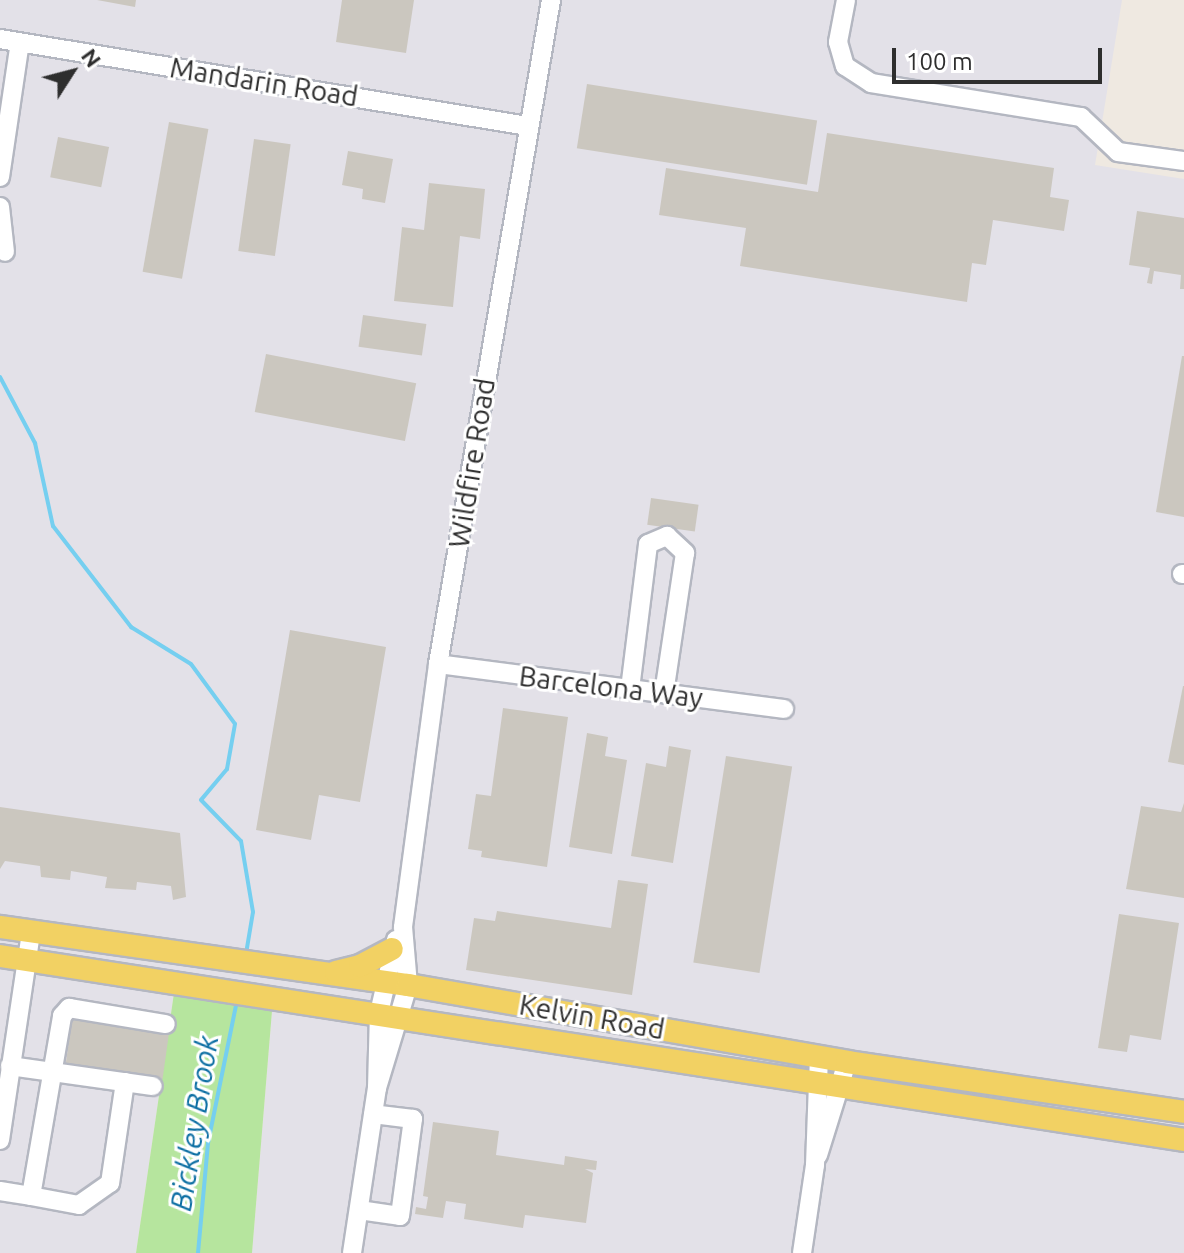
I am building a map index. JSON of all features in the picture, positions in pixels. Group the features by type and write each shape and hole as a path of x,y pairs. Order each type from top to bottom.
{"main road":[{"name":"Kelvin Road","path":"0,927 408,985 819,1057 845,1073 1007,1111 1184,1140"},
{"path":"327,974 360,966 392,949"},
{"name":"Kelvin Road","path":"0,956 815,1080 845,1073 979,1082 1184,1112"},
{"path":"979,1082 984,1100 1007,1111"}],"street":[{"name":"Wildfire Road","path":"377,1088 402,1017 408,985 403,927 438,664 551,0"},
{"path":"846,0 838,42 845,66 871,83 1081,117 1118,152 1184,161"},
{"name":"Mandarin Road","path":"0,39 528,126"},
{"path":"0,177 20,42"},
{"path":"0,207 5,252"},
{"path":"630,689 648,544 667,536 685,553 664,693"},
{"name":"Barcelona Way","path":"438,664 784,709"},
{"name":"Wildfire Road","path":"352,1253 377,1088 379,1013 392,949 403,927"},
{"path":"0,1140 6,1076 31,932"},
{"path":"31,1196 62,1016 69,1008 166,1024"},
{"path":"802,1253 815,1165 815,1080 819,1057"},
{"path":"6,1076 53,1072 153,1086"},
{"path":"815,1165 845,1073"},
{"path":"0,1191 79,1205 110,1183 125,1082"},
{"path":"359,1210 400,1216 413,1119 373,1114"}],"shaded area":[{"path":"0,0 1122,0 1095,165 1184,179 1184,1253 252,1253 272,1012 174,993 136,1253 0,1253"}],"green space":[{"path":"174,993 272,1011 252,1253 136,1253"}],"building":[{"path":"97,0 136,0 135,7"},
{"path":"342,0 414,0 406,53 336,42"},
{"path":"587,84 817,120 807,185 577,148"},
{"path":"169,122 208,129 182,279 143,272"},
{"path":"827,133 1054,168 1050,197 1069,200 1064,231 993,220 986,265 972,263 967,302 740,266 746,228 659,215 666,168 818,192"},
{"path":"58,137 109,147 101,187 50,177"},
{"path":"254,139 291,144 275,256 238,251"},
{"path":"348,151 393,159 385,203 362,199 363,189 342,185"},
{"path":"429,183 485,189 480,239 460,236 453,307 394,301 402,227 424,230"},
{"path":"1137,211 1184,218 1184,289 1180,289 1181,275 1154,271 1152,284 1147,283 1150,268 1129,265"},
{"path":"363,315 426,324 422,356 359,347"},
{"path":"266,354 416,383 405,441 255,412"},
{"path":"1184,356 1184,517 1156,512"},
{"path":"651,498 699,505 695,531 647,525"},
{"path":"290,630 386,647 360,802 319,795 311,840 256,830"},
{"path":"1184,686 1184,765 1168,762"},
{"path":"503,708 568,717 547,867 481,857 482,851 468,849 476,794 491,796"},
{"path":"587,733 608,737 605,756 627,760 612,854 569,847"},
{"path":"669,746 691,750 673,863 631,856 646,763 666,767"},
{"path":"726,756 792,766 759,973 693,962"},
{"path":"1184,803 1184,898 1126,889 1141,806 1181,812"},
{"path":"0,807 180,833 186,897 173,900 171,886 137,882 136,890 105,888 107,877 71,871 70,880 41,877 40,866 5,861 0,869"},
{"path":"618,880 648,884 632,995 466,970 474,918 495,921 497,911 611,928"},
{"path":"1119,914 1179,923 1161,1040 1130,1035 1127,1052 1098,1048"},
{"path":"72,1019 169,1033 163,1079 65,1066"},
{"path":"433,1122 499,1131 496,1155 564,1165 565,1156 597,1161 596,1170 585,1169 593,1173 586,1223 525,1215 523,1228 464,1219 466,1204 446,1201 443,1218 415,1214 416,1207 426,1209 428,1197 423,1196"}],"waterway":[{"name":"Bickley Brook","path":"0,377 35,443 53,526 131,627 191,664 235,724 227,769 201,800 241,841 253,912 246,954"},
{"name":"Bickley Brook","path":"198,1253 208,1143 237,1000"}]}
